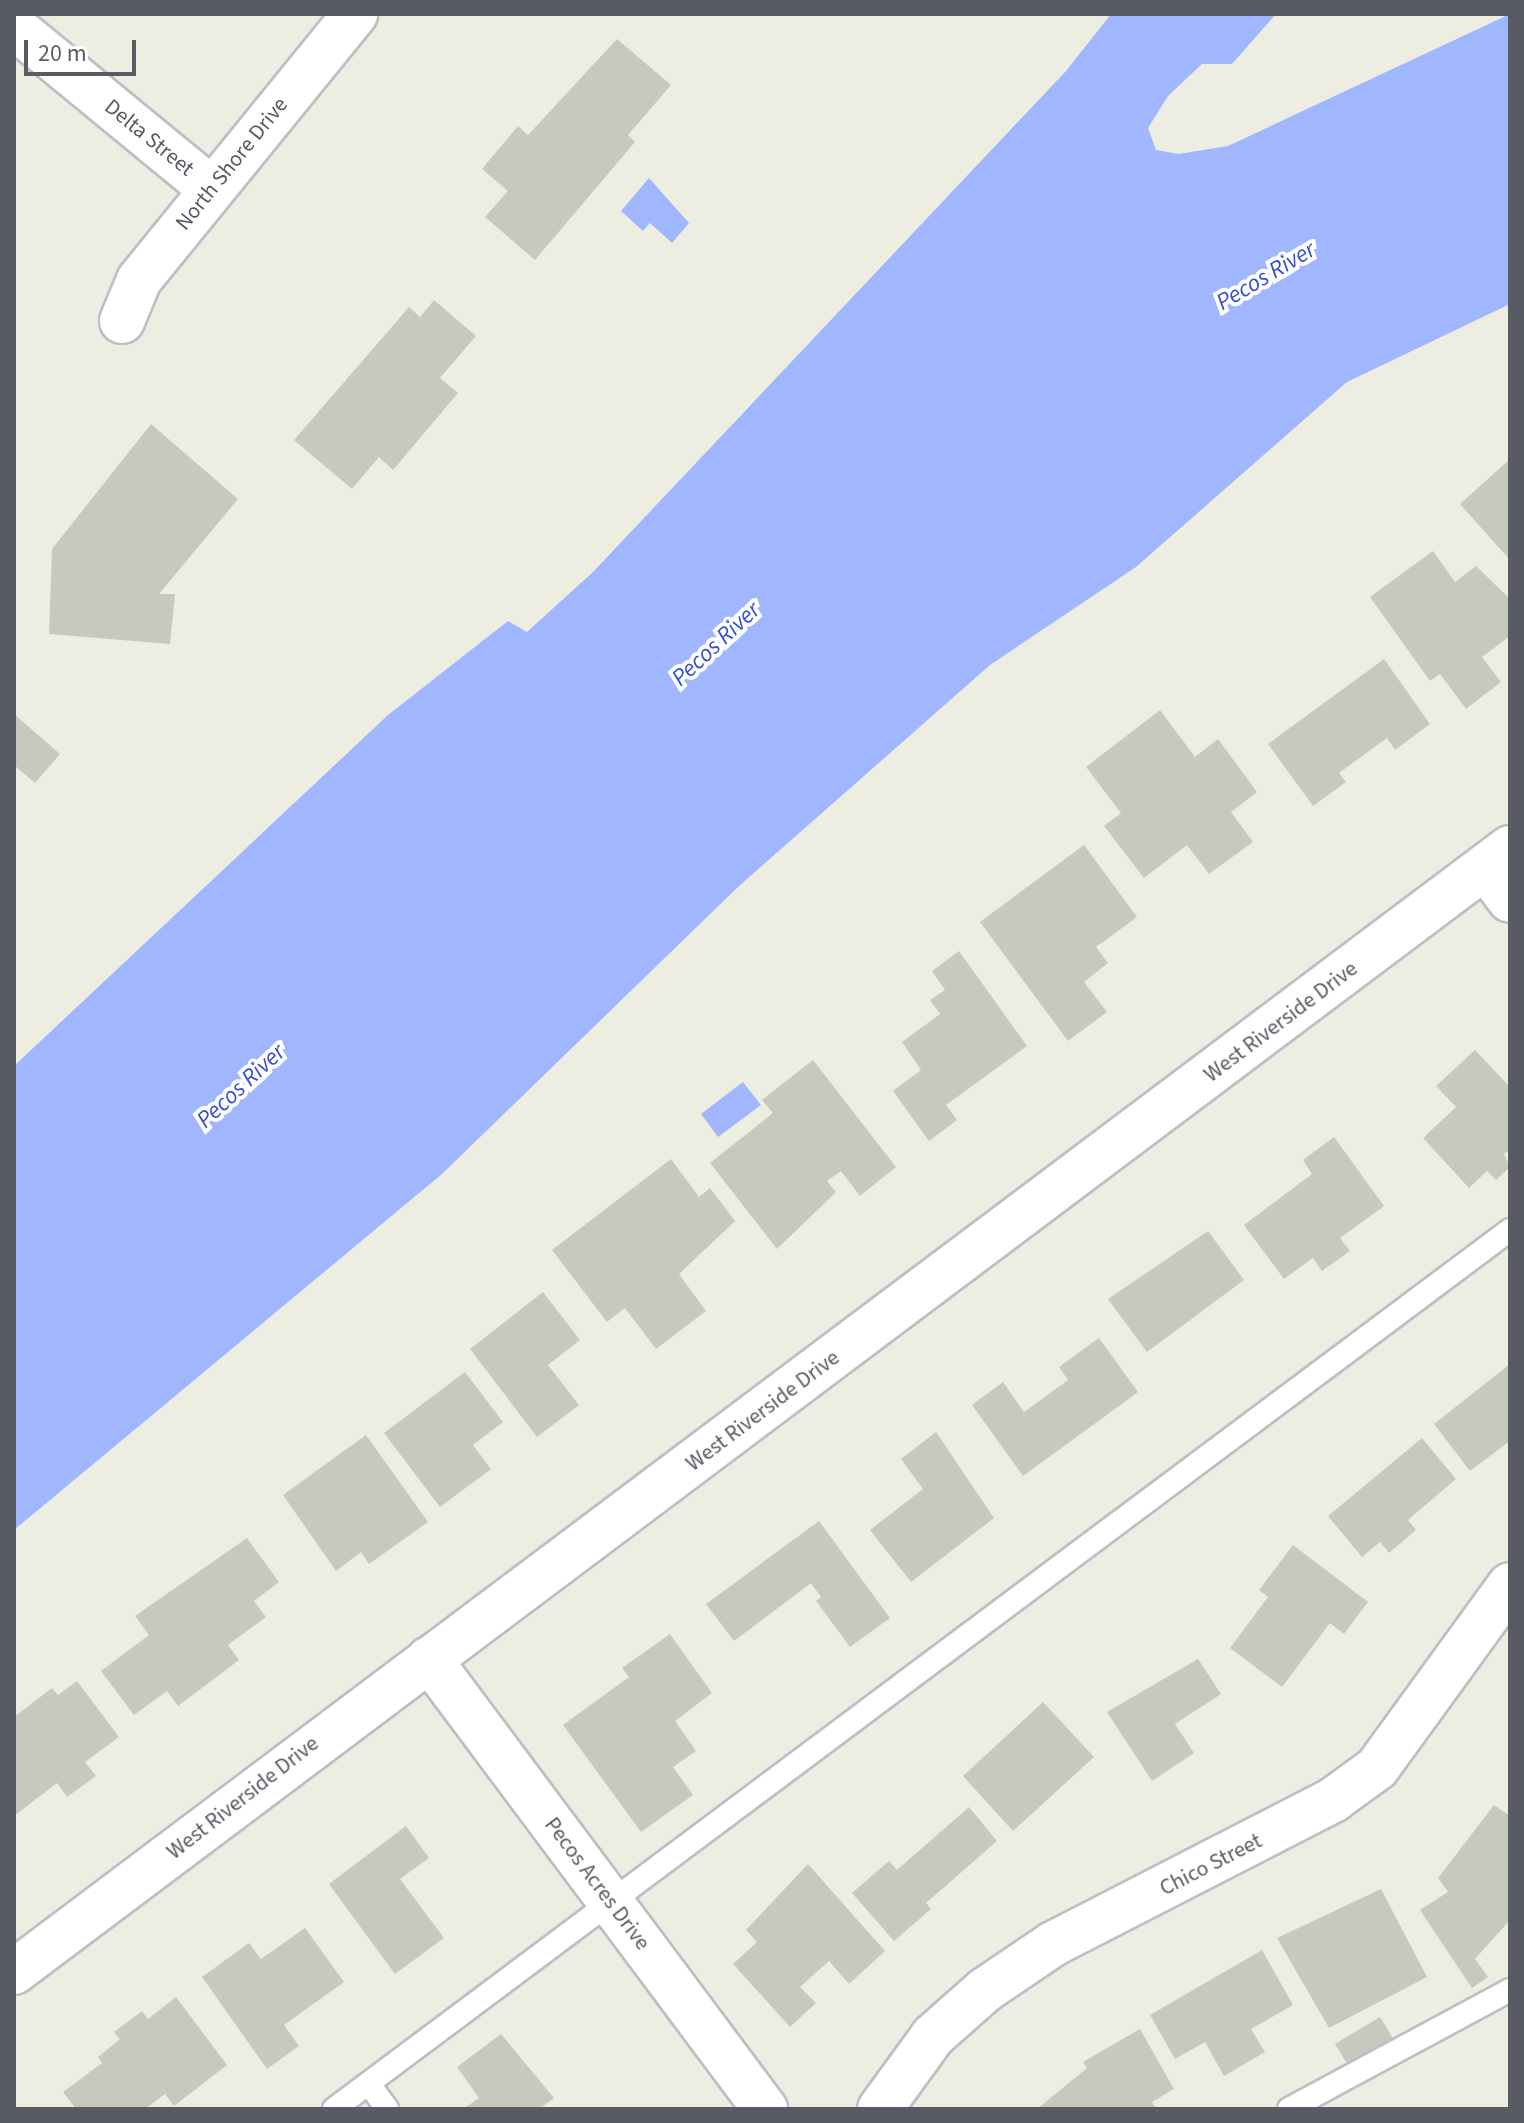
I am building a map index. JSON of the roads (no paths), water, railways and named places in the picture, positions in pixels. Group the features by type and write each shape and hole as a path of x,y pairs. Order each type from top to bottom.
{"street":[{"name":"North Shore Drive","path":"122,321 139,280 210,188 355,14"},
{"name":"Delta Street","path":"14,27 210,188"},
{"name":"West Riverside Drive","path":"14,1972 429,1659 1502,871"},
{"name":"Chico Street","path":"880,2109 933,2036 997,1983 1053,1944 1333,1800 1377,1768 1510,1585"},
{"name":"Pecos Acres Drive","path":"429,1659 765,2109"}],"lane":[{"path":"334,2109 613,1906 1510,1230"},
{"path":"1289,2109 1510,1990"},
{"path":"369,2084 387,2109"}],"water":[{"name":"Pecos River","path":"1111,14 1276,14 1232,64 1202,64 1168,96 1148,128 1156,150 1179,154 1228,146 1510,14 1510,304 1347,382 1136,567 990,665 738,887 442,1174 14,1530 14,1066 388,715 508,621 527,632 593,572 1066,71"},
{"path":"649,178 689,223 672,243 650,223 643,231 621,211"},
{"path":"743,1082 761,1105 718,1137 701,1114"}]}
